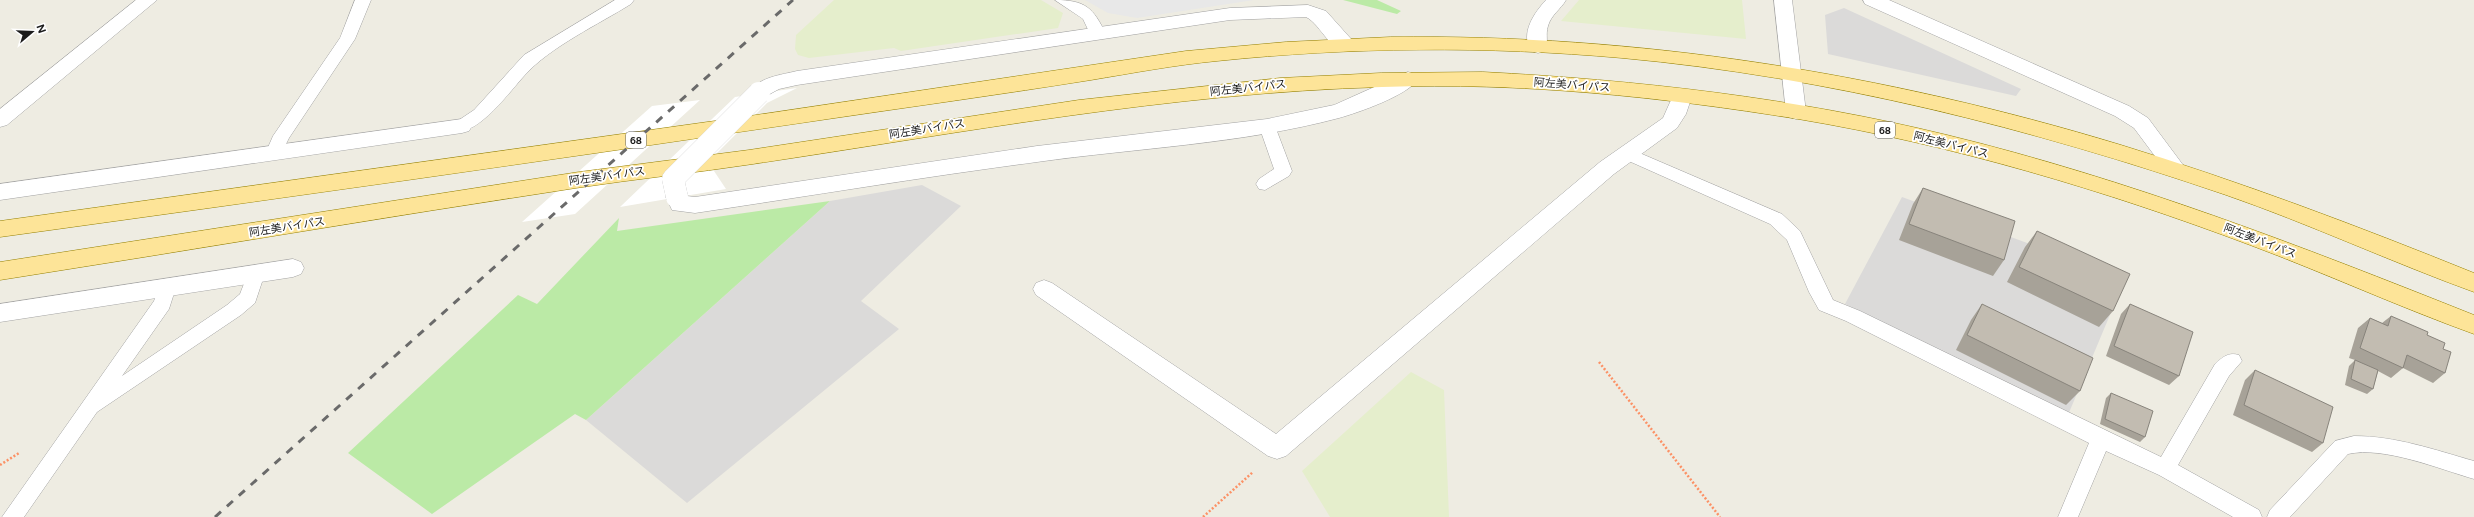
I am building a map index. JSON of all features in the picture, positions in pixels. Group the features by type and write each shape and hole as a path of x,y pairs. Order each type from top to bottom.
{"main road":[{"name":"68","path":"0,229 603,145 1211,54 1345,45 1429,43 1538,46 1718,62 1791,73 1979,112 2080,139 2176,169 2307,214 2474,283"},
{"name":"阿左美バイパス","path":"0,271 552,184 770,154 1059,109 1268,85 1356,79 1549,82 1682,96 1796,112 1966,148 2107,188 2250,237 2474,325"}],"street":[{"path":"0,120 148,0"},
{"path":"1538,46 1535,31 1537,26 1557,0"},
{"path":"1783,0 1796,112"},
{"path":"1872,0 2122,111 2145,128 2176,169"},
{"path":"1345,45 1319,16 1308,11 1230,14 797,78 773,84 759,93 673,179 680,204 695,205 1037,154 1267,126 1338,111 1383,93 1408,79"},
{"path":"1044,289 1277,448 1607,168 1670,123 1676,114 1682,96"},
{"path":"0,192 462,126"},
{"path":"0,313 293,268"}],"lane":[{"path":"274,152 281,136 347,39 363,0"},
{"path":"462,126 480,114 530,59 626,0"},
{"path":"1063,0 1088,16 1098,34"},
{"path":"1265,184 1283,171 1267,126"},
{"path":"1628,154 1776,219 1794,236 1818,292 1826,305 1853,316 2101,440 2166,469 2252,517"},
{"path":"87,410 234,310 248,298 253,287 256,274"},
{"path":"12,517 162,304 167,287"},
{"path":"2166,469 2173,453 2222,370 2232,361"},
{"path":"2068,517 2101,440"},
{"path":"2277,517 2342,447 2351,443 2385,446 2474,470"}],"path":[{"path":"1599,362 1720,517"},
{"path":"1203,517 1277,448"}],"shaded area":[{"path":"1085,0 1254,0 1137,18 1108,13"},
{"path":"1844,8 2021,89 2016,96 1828,54 1825,15"},
{"path":"922,185 961,206 861,301 899,329 687,503 586,420 830,201"},
{"path":"1902,197 2125,279 2068,415 1845,304"}],"green space":[{"path":"834,0 1041,0 1063,13 1058,28 901,51 894,48 809,58 798,55 795,49 796,35"},
{"path":"1343,0 1377,0 1401,11 1397,14"},
{"path":"1579,0 1742,0 1746,39 1561,21"},
{"path":"830,201 586,420 575,414 432,514 348,453 518,295 537,304 619,218 617,231"},
{"path":"1411,372 1444,390 1449,517 1330,517 1302,471"}],"pier":[{"path":"797,88 767,103 708,162 726,189 620,207 735,97"},
{"path":"700,100 575,214 522,222 652,106"}],"building":[{"path":"1923,188 2015,221 2004,260 1909,224"},
{"path":"2037,231 2130,274 2113,311 2019,267"},
{"path":"1982,304 2093,358 2080,391 1967,335"},
{"path":"2130,304 2193,332 2179,376 2114,346"},
{"path":"2391,316 2428,332 2427,335 2445,343 2443,349 2451,352 2445,373 2407,355 2403,368 2360,348 2370,318 2388,326"},
{"path":"2355,360 2378,370 2373,389 2351,379"},
{"path":"2255,370 2333,407 2323,443 2244,405"},
{"path":"2111,393 2153,411 2145,437 2105,419"}],"railway":[{"path":"215,517 793,0"}]}
